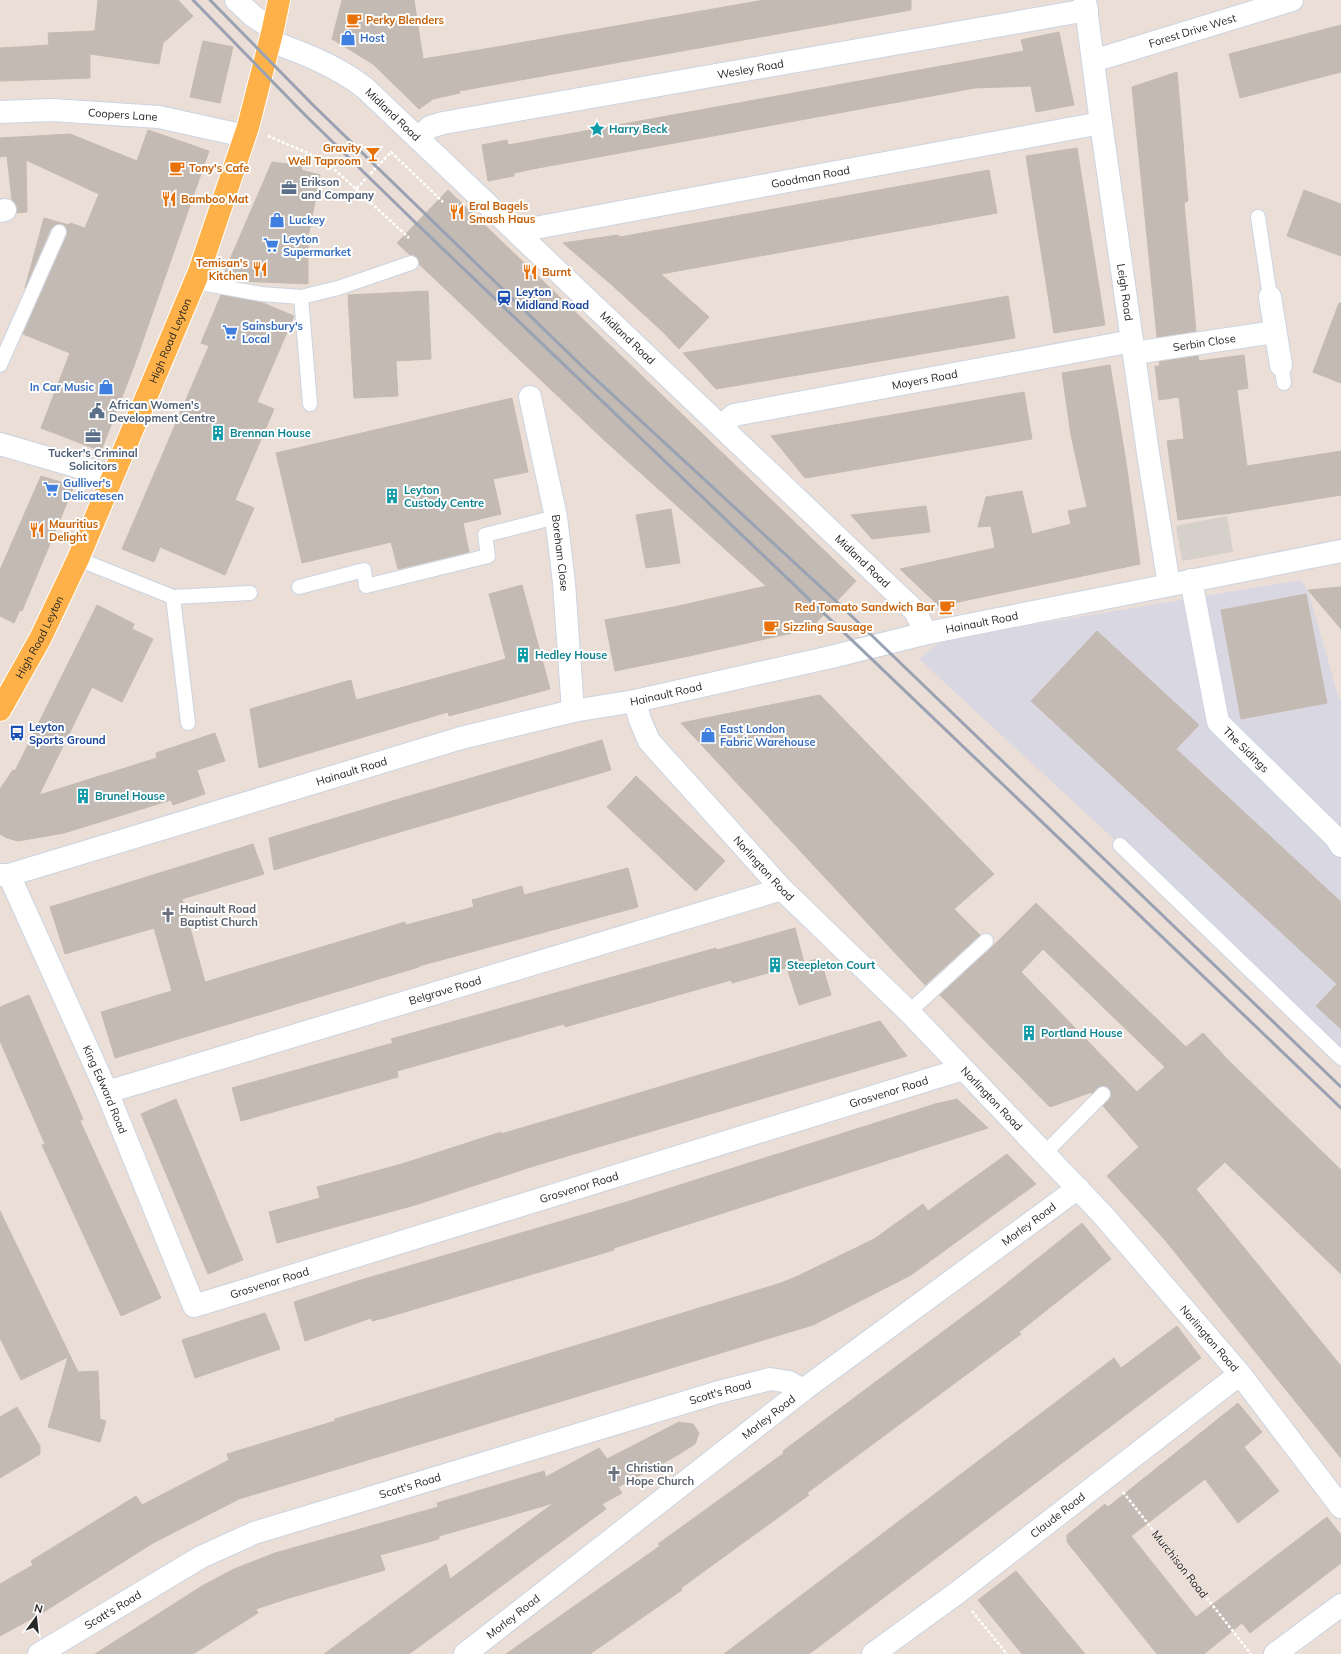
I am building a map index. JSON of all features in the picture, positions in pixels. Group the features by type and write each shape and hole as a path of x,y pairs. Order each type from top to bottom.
{"main road":[{"name":"High Road Leyton","path":"0,710 40,639 78,559 195,282 244,136 272,35 279,0"}],"street":[{"name":"Midland Road","path":"236,0 272,35 352,77 365,88 915,611 921,623 923,634"},
{"name":"Forest Drive West","path":"1093,61 1292,0"},
{"name":"Leigh Road","path":"1086,5 1100,123 1169,585"},
{"name":"Wesley Road","path":"418,138 430,126 443,122 1086,5"},
{"name":"Coopers Lane","path":"0,112 52,110 159,117 244,136"},
{"name":"Goodman Road","path":"524,238 535,228 1100,123"},
{"path":"1270,297 1283,374"},
{"name":"Serbin Close","path":"1133,347 1275,332"},
{"name":"Moyers Road","path":"721,426 734,415 1133,347"},
{"name":"Boreham Close","path":"530,397 556,517 564,583 573,711"},
{"path":"0,444 113,478"},
{"name":"Hainault Road","path":"5,875 462,738 573,711 636,701 831,657 923,634 1341,551"},
{"name":"The Sidings","path":"1191,580 1218,722 1335,837 1341,846"},
{"name":"Norlington Road","path":"636,701 640,720 649,741 782,889 909,1012 1045,1153 1108,1221 1240,1374 1341,1507"},
{"name":"King Edward Road","path":"5,875 107,1092 194,1306"},
{"name":"Belgrave Road","path":"107,1092 782,889"},
{"name":"Grosvenor Road","path":"194,1306 963,1069"},
{"name":"Morley Road","path":"465,1654 803,1390 1078,1188"},
{"name":"Claude Road","path":"873,1654 957,1593 1240,1374"},
{"name":"Scott's Road","path":"39,1654 201,1557 254,1533 719,1392 770,1379 789,1382 803,1390"},
{"path":"1275,1654 1341,1605"}],"lane":[{"path":"1258,217 1270,297"},
{"path":"0,365 59,232"},
{"path":"195,282 261,294 301,297 338,288 411,263"},
{"path":"301,297 310,404"},
{"path":"299,587 364,570 366,586 488,556 484,535 556,517"},
{"path":"78,559 173,597 250,593"},
{"path":"173,597 188,723"},
{"path":"1120,845 1341,1058"},
{"path":"909,1012 986,941"},
{"path":"1045,1153 1103,1094"}],"path":[{"path":"276,139 324,160 409,238"},
{"path":"356,189 391,152 443,202"},
{"name":"Murchison Road","path":"1109,1474 1251,1654"},
{"path":"957,1593 1007,1654"}],"shaded area":[{"path":"1227,516 1233,552 1182,561 1176,526"},
{"path":"1301,580 1308,590 1339,699 1341,698 1341,1049 919,659 942,640"}],"building":[{"path":"98,0 178,0 193,16 163,43 159,64 90,54 90,78 0,81 0,48 49,45 48,33 95,31"},
{"path":"342,0 414,0 423,59 764,0 911,0 911,10 459,91 460,93 433,99 419,109 373,64 332,39"},
{"path":"1341,25 1341,72 1240,98 1229,54"},
{"path":"1059,32 1074,105 1036,112 1031,86 975,88 538,168 514,173 514,176 488,181 482,145 507,140 508,145 1024,51 1021,40"},
{"path":"203,41 233,47 220,103 190,97"},
{"path":"1177,72 1188,201 1184,203 1196,331 1157,337 1132,87"},
{"path":"148,130 209,151 134,366 101,451 41,428 70,353 23,334 67,235 66,227 63,224 58,224 51,228 25,288 44,218 69,225 70,223 85,228 99,194 26,160 27,212 17,213 17,207 12,200 7,156 0,157 0,138 70,134 137,161"},
{"path":"1077,148 1105,325 1054,333 1026,156"},
{"path":"272,162 302,166 301,170 320,175 309,233 308,232 308,284 238,281 228,279 231,273 225,271"},
{"path":"989,170 997,213 661,274 709,317 679,349 663,332 613,286 563,243 618,235 620,237"},
{"path":"448,190 856,581 810,629 615,671 605,620 674,607 766,586 604,440 419,264 417,257 410,255 397,243"},
{"path":"1304,190 1341,204 1341,256 1287,236"},
{"path":"428,291 431,359 396,361 398,396 354,398 348,295"},
{"name":"Brennan House","path":"221,295 263,303 294,316 257,402 274,409 235,500 254,508 225,575 160,547 154,562 122,549 209,346 201,343"},
{"path":"1008,296 1015,338 716,389 683,353"},
{"path":"1339,303 1341,303 1341,383 1313,372"},
{"path":"1244,355 1248,388 1237,390 1247,466 1341,451 1341,495 1178,520 1167,441 1184,439 1179,397 1159,400 1155,366 1160,366 1159,362 1198,356 1199,361"},
{"path":"1110,365 1126,462 1140,564 939,606 900,569 995,548 991,526 978,527 986,497 1022,491 1032,534 1071,524 1068,511 1087,507 1071,435 1062,373"},
{"path":"1024,392 1032,439 805,478 771,436"},
{"name":"Leyton Custody Centre","path":"512,398 528,472 493,479 501,514 463,523 469,552 398,569 391,542 302,563 276,453"},
{"path":"41,476 74,486 22,611 20,610 14,623 0,616 0,570"},
{"path":"926,506 930,532 872,539 851,515"},
{"path":"671,509 680,563 646,568 636,515"},
{"path":"522,585 550,689 449,716 448,712 259,768 250,709 351,680 356,700 506,659 489,594"},
{"path":"1341,587 1341,629 1308,590"},
{"path":"1306,594 1327,703 1241,719 1221,610"},
{"path":"97,605 134,624 132,629 153,639 122,702 92,687 39,795 157,758 156,753 215,733 225,761 197,770 205,794 173,805 171,800 64,833 18,841 7,838 0,834 0,789 13,770 15,771"},
{"path":"1097,631 1199,725 1176,749 1341,902 1341,1029 1316,1006 1337,984 1031,701"},
{"path":"820,695 994,874 954,909 980,935 925,985 681,723"},
{"path":"602,740 611,770 274,870 269,838"},
{"path":"636,776 725,861 696,891 607,807"},
{"path":"253,844 264,874 182,899 205,982 405,922 406,925 474,907 472,900 522,886 524,895 628,868 638,907 419,966 115,1058 101,1012 172,991 154,928 65,954 50,907"},
{"path":"1036,903 1186,1047 1203,1033 1228,1060 1341,1170 1341,1274 1225,1162 1196,1189 1341,1366 1341,1458 1165,1240 1107,1176 1139,1147 1103,1106 1111,1096 1109,1088 1100,1086 1092,1094 1092,1092 1050,1107 940,995 992,947","holes":["1043,949 1165,1067 1137,1092 1021,972"]},
{"path":"795,928 804,963 732,983 731,980 565,1027 564,1024 397,1071 398,1077 241,1121 232,1088 393,1043 391,1039 716,948 717,950"},
{"path":"820,958 831,995 799,1005 787,968"},
{"path":"29,995 83,1119 80,1121 161,1298 121,1316 42,1145 45,1144 0,1041 0,1007"},
{"path":"880,1021 907,1056 537,1165 415,1205 277,1243 269,1212 320,1198 317,1187 402,1164 501,1132 501,1134"},
{"path":"176,1099 243,1260 208,1274 141,1114"},
{"path":"957,1099 988,1128 614,1248 614,1250 388,1317 372,1321 371,1318 305,1341 294,1302 361,1280 623,1203 935,1104"},
{"path":"1007,1154 1036,1184 911,1275 813,1325 239,1499 153,1543 42,1613 0,1636 0,1584 33,1565 31,1561 136,1496 142,1505 229,1460 227,1454 335,1421 335,1419 781,1283 874,1239 923,1204 928,1211"},
{"path":"0,1211 78,1372 98,1371 100,1419 106,1421 100,1442 48,1427 68,1357 21,1380 0,1338"},
{"path":"1082,1223 1111,1259 1019,1332 1021,1334 807,1493 809,1495 681,1588 682,1590 590,1654 506,1654 660,1546 658,1544 784,1453 783,1451 992,1295"},
{"path":"265,1313 280,1349 195,1378 182,1340"},
{"path":"1177,1326 1201,1358 809,1654 724,1654 1114,1358 1121,1368"},
{"path":"1238,1403 1262,1432 1244,1447 1279,1491 1238,1523 1205,1479 1131,1536 1196,1617 1327,1517 1341,1535 1341,1563 1250,1633 1242,1623 1204,1654 1157,1654 1067,1542 1067,1535 1105,1504 1108,1507"},
{"path":"17,1407 40,1446 40,1454 0,1478 0,1417"},
{"path":"679,1422 693,1424 699,1433 695,1444 676,1456 618,1487 622,1493 602,1504 606,1509 409,1654 324,1654 446,1564 450,1579 554,1503 439,1536 439,1539 380,1555 385,1570 256,1609 258,1613 193,1654 95,1654 202,1586 234,1569 275,1553 438,1507 437,1503 544,1471 546,1477 599,1448 607,1459"},
{"path":"1016,1571 1085,1654 1022,1654 978,1600"}],"railway":[{"path":"193,0 304,114 420,227 1341,1108"},
{"path":"210,0 313,105 588,372 837,602 1341,1087"}],"place":[{"name":"Perky Blenders","path":"354,20"},
{"name":"Host","path":"348,38"},
{"name":"Harry Beck","path":"597,129"},
{"name":"Gravity Well Taproom","path":"373,154"},
{"name":"Tony's Cafe","path":"177,168"},
{"name":"Erikson and Company","path":"289,188"},
{"name":"Bamboo Mat","path":"169,199"},
{"name":"Eral Bagels Smash Haus","path":"457,212"},
{"name":"Luckey","path":"277,220"},
{"name":"Leyton Supermarket","path":"271,245"},
{"name":"Temisan's Kitchen","path":"260,269"},
{"name":"Burnt","path":"530,272"},
{"name":"Leyton Midland Road","path":"504,298"},
{"name":"Sainsbury's Local","path":"230,332"},
{"name":"In Car Music","path":"106,387"},
{"name":"African Women's Development Centre","path":"97,411"},
{"name":"Brennan House","path":"218,433"},
{"name":"Tucker's Criminal Solicitors","path":"93,436"},
{"name":"Gulliver's Delicatesen","path":"51,489"},
{"name":"Leyton Custody Centre","path":"392,496"},
{"name":"Mauritius Delight","path":"37,530"},
{"name":"Red Tomato Sandwich Bar","path":"947,607"},
{"name":"Sizzling Sausage","path":"771,627"},
{"name":"Hedley House","path":"523,655"},
{"name":"Leyton Sports Ground","path":"17,733"},
{"name":"East London Fabric Warehouse","path":"708,735"},
{"name":"Brunel House","path":"83,796"},
{"name":"Hainault Road Baptist Church","path":"168,915"},
{"name":"Steepleton Court","path":"775,965"},
{"name":"Portland House","path":"1029,1033"},
{"name":"Christian Hope Church","path":"614,1474"}]}
